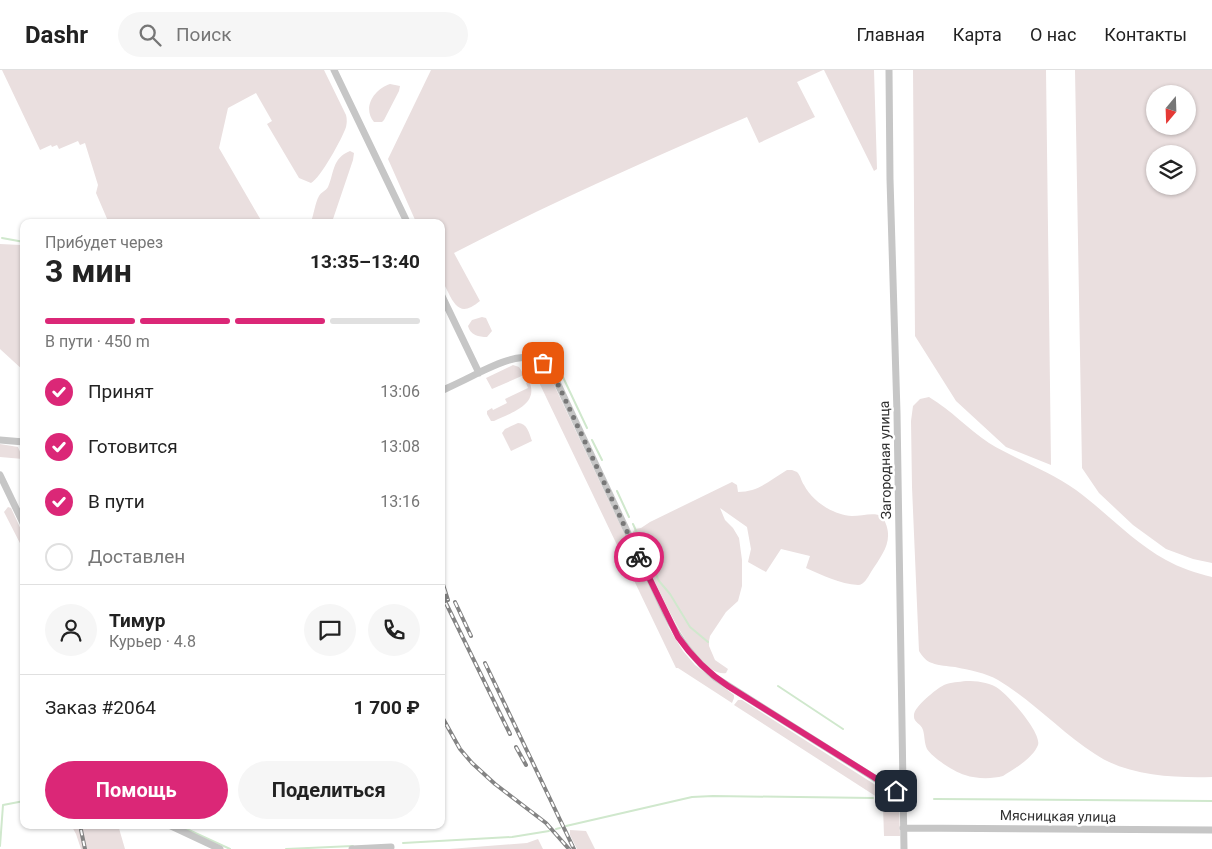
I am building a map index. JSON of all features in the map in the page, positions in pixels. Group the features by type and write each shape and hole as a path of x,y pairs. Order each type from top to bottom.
{"street":[{"path":"334,70 406,219"},
{"name":"Загородная улица","path":"889,70 890,179 897,393 904,849"},
{"path":"445,302 479,373"},
{"path":"445,388 502,362 517,358 534,358 547,366 556,380 666,614 686,648 704,669 728,686 903,796"},
{"path":"0,440 20,442"},
{"path":"0,475 20,518"},
{"name":"Мясницкая улица","path":"903,828 1212,830"},
{"path":"178,829 220,849"},
{"path":"352,849 391,847"}],"shaded area":[{"path":"2,70 324,70 346,115 347,121 341,139 331,157 320,174 311,183 299,178 267,124 272,121 256,93 228,108 219,148 260,219 107,219 96,193 98,185 85,143 80,145 78,141 59,149 57,145 52,147 51,145 40,150"},
{"path":"431,70 823,70 797,82 815,117 759,143 747,117 563,199 454,253 480,301 470,308 458,307 445,287 445,219 415,219 388,159"},
{"path":"824,70 874,70 877,169 874,171"},
{"path":"913,70 1046,70 1051,465 1006,447 956,401 915,336"},
{"path":"1075,70 1212,70 1212,563 1193,559 1166,549 1133,525 1099,493 1082,468"},
{"path":"390,84 400,86 399,91 384,120 382,122 374,122 369,111 372,100 379,90"},
{"path":"350,151 354,153 333,219 312,219 318,199 328,187 334,167 344,154"},
{"path":"0,244 20,245 20,367 0,349"},
{"path":"482,317 486,318 492,331 487,337 475,335 468,326 472,320"},
{"path":"513,365 519,367 524,375 492,389 486,378"},
{"path":"546,368 669,628 683,651 695,665 734,695 732,703 676,668 535,374"},
{"path":"529,381 531,389 527,402 515,411 491,421 487,411 507,403 505,399 528,388 526,383"},
{"path":"929,397 989,443 1076,490 1154,553 1182,568 1212,577 1212,777 1167,776 1121,767 1095,754 1023,697 998,680 977,672 935,664 925,659 919,651 911,421 913,406 920,399"},
{"path":"518,423 526,427 532,441 511,451 502,433 505,429"},
{"path":"0,444 18,447 20,452 20,459 0,457"},
{"path":"787,470 797,472 812,496 831,510 852,516 871,514 882,516 888,532 886,545 867,578 860,585 838,581 806,568 810,556 781,549 766,572 748,562 751,549 747,527 720,508 725,520 739,538 742,560 742,586 738,601 726,612 710,636 709,646 715,660 728,669 726,673 715,671 703,662 681,632 637,548 632,533 635,529 641,528 732,482 737,485 738,492 752,490 764,485"},
{"path":"8,507 11,508 20,527 20,543 4,512"},
{"path":"966,681 985,683 1001,691 1023,714 1038,739 1036,750 1023,763 1003,776 989,778 974,777 950,768 927,749 923,730 915,720 915,712 926,698 936,690 947,684"},
{"path":"738,700 742,700 896,798 899,803 900,836 884,836 883,806 877,805 877,797 734,705"},
{"path":"73,829 119,829 125,849 81,849"},
{"path":"570,830 586,831 595,849 577,849 570,835"},
{"path":"538,839 543,849 449,849 527,843"}],"waterway":[{"path":"2,238 20,241"},
{"path":"537,350 547,355 556,365"},
{"path":"561,373 587,428"},
{"path":"592,440 602,460"},
{"path":"617,491 629,517"},
{"path":"633,524 659,581 670,594 690,627 708,642"},
{"path":"778,686 843,729"},
{"path":"566,826 692,797 873,798"},
{"path":"934,799 1212,801"},
{"path":"0,846 3,805 20,802"},
{"path":"556,829 560,828"},
{"path":"187,829 230,849"},
{"path":"403,843 512,837 549,831"},
{"path":"286,849 353,846"}],"railway":[{"path":"445,591 448,600"},
{"path":"445,601 510,734"},
{"path":"455,602 471,636"},
{"path":"485,663 574,849"},
{"path":"445,722 460,749 472,763 495,784 546,823 569,849"},
{"path":"516,747 526,765"},
{"path":"81,830 85,849"}],"way so far":[{"path":"543,363 556,380 639,557"}],"route":[{"path":"639,557 671,626 694,659 704,669 896,791"}]}
